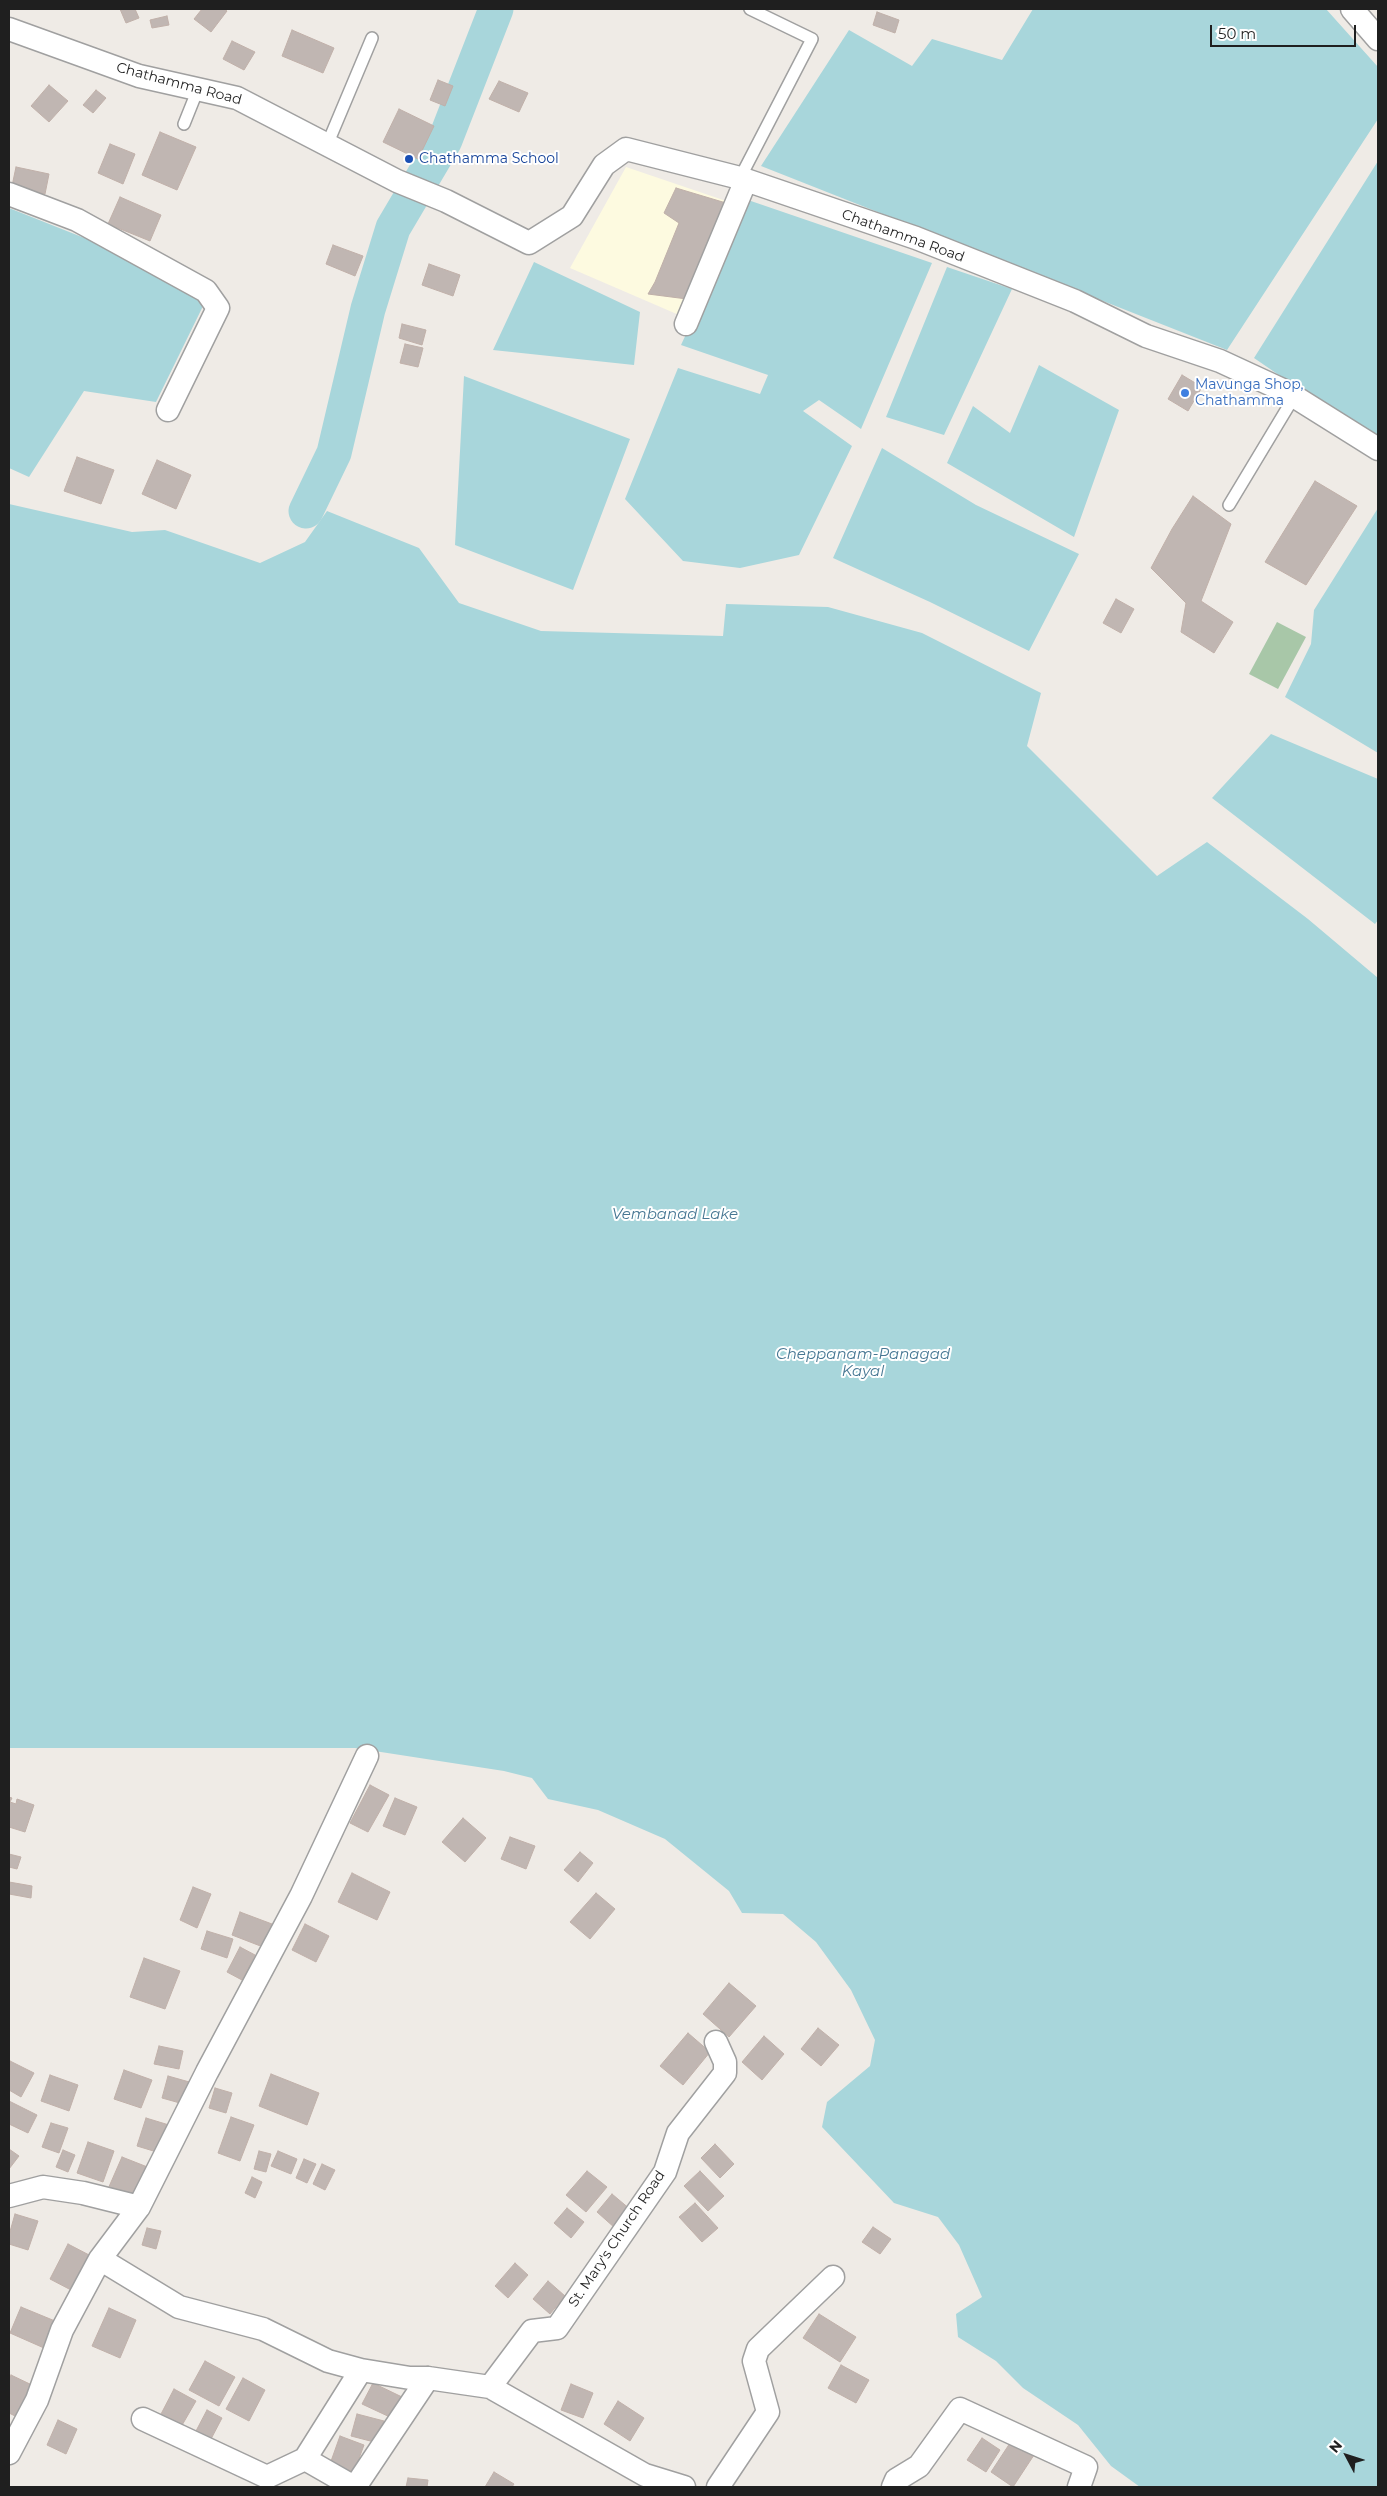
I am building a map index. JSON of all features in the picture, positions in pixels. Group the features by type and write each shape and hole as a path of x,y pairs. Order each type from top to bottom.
{"street":[{"path":"1352,9 1378,39"},
{"name":"Chathamma Road","path":"9,29 139,76 238,98 397,181 446,201 529,243 572,216 604,165 626,148 743,179 916,238 1075,301 1146,336 1220,360 1294,397 1378,449"},
{"path":"686,324 743,179"},
{"path":"9,194 77,220 206,291 218,308 168,410"},
{"path":"9,2453 37,2400 62,2330 100,2259 139,2208 207,2072 301,1896 367,1756"},
{"name":"St. Mary's Church Road","path":"490,2387 532,2331 557,2328 665,2172 678,2133 725,2073 725,2062 716,2042"},
{"path":"9,2196 43,2187 83,2193 139,2208"},
{"path":"100,2259 179,2307 263,2329 328,2361 361,2370 410,2378 428,2378 490,2387 645,2475 684,2487"},
{"path":"718,2487 768,2412 754,2360 758,2349 833,2277"},
{"path":"143,2419 267,2477 304,2460 361,2370"},
{"path":"304,2460 355,2487 428,2378"},
{"path":"893,2487 896,2480 919,2466 960,2409 1082,2477"}],"lane":[{"path":"743,179 812,39 750,9"},
{"path":"327,145 372,38"},
{"path":"184,124 198,89"},
{"path":"1229,505 1294,397"}],"shaded area":[{"path":"626,167 735,204 686,318 570,268"}],"green space":[{"path":"1277,622 1306,637 1278,689 1249,674"}],"water":[{"path":"1033,9 1326,9 1378,67 1378,119 1227,350 761,166 849,30 912,66 932,39 1002,60"},
{"path":"1378,161 1378,443 1254,358"},
{"path":"748,200 932,263 861,429 819,400 803,411 852,446 799,555 740,568 683,561 625,499 678,368 760,394 768,375 681,345"},
{"path":"9,208 97,243 205,302 156,402 84,391 29,477 9,468"},
{"path":"534,262 640,312 634,365 493,350"},
{"path":"947,267 1012,289 944,435 886,417"},
{"path":"1039,365 1119,410 1074,537 947,463 973,406 1010,433"},
{"path":"464,376 630,439 573,590 455,545"},
{"path":"882,448 976,505 1079,554 1029,651 930,602 833,558"},
{"name":"Vembanad Lake","path":"9,504 132,532 165,530 260,563 305,542 327,511 419,548 459,603 541,631 723,636 726,604 828,607 922,633 1041,693 1027,746 1157,876 1207,842 1308,919 1378,978 1378,2487 1140,2487 1111,2466 1078,2425 1023,2388 996,2361 958,2337 956,2314 982,2297 959,2245 938,2217 894,2203 822,2127 827,2102 870,2066 875,2040 851,1990 816,1942 783,1914 742,1913 729,1891 665,1839 598,1810 548,1799 532,1778 504,1771 355,1748 9,1748"},
{"path":"1378,508 1378,753 1285,697 1311,644 1314,610"},
{"path":"1271,734 1378,779 1378,920 1375,924 1212,798"}],"building":[{"path":"120,9 135,9 139,18 126,23"},
{"path":"202,9 224,9 227,11 211,32 194,19"},
{"path":"877,12 899,20 895,33 873,25"},
{"path":"167,16 169,25 152,28 150,20"},
{"path":"292,30 334,48 323,73 282,56"},
{"path":"232,41 255,52 244,70 223,59"},
{"path":"438,80 453,86 445,106 430,100"},
{"path":"499,81 528,93 519,112 489,99"},
{"path":"49,85 68,101 49,122 31,106"},
{"path":"96,90 106,98 93,113 83,105"},
{"path":"399,109 434,126 418,159 383,142"},
{"path":"160,132 196,147 177,190 142,175"},
{"path":"110,144 135,154 123,184 98,173"},
{"path":"16,167 49,174 45,194 12,186"},
{"path":"676,188 726,203 687,299 648,294 655,282 679,223 664,213"},
{"path":"120,197 161,215 150,241 108,224"},
{"path":"333,245 363,256 355,276 326,264"},
{"path":"429,264 460,275 453,296 422,285"},
{"path":"402,324 426,330 422,345 399,338"},
{"path":"405,344 423,348 418,367 400,363"},
{"name":"Mavunga Shop, Chathamma","path":"1182,375 1202,387 1188,411 1168,399"},
{"path":"77,457 114,470 101,504 64,491"},
{"path":"157,460 191,475 176,509 142,494"},
{"path":"1315,481 1357,506 1306,585 1265,562"},
{"path":"1193,496 1231,524 1201,601 1233,622 1214,653 1181,632 1186,603 1151,568 1172,529"},
{"path":"1116,599 1134,609 1121,633 1103,623"},
{"path":"370,1785 389,1795 368,1832 350,1823"},
{"path":"9,1797 12,1798 10,1802 16,1804 17,1799 34,1805 25,1832 9,1827"},
{"path":"395,1798 417,1807 405,1835 383,1826"},
{"path":"463,1818 486,1838 465,1862 442,1842"},
{"path":"510,1837 535,1846 526,1869 501,1859"},
{"path":"580,1852 593,1863 578,1882 564,1870"},
{"path":"9,1854 21,1857 17,1869 9,1867"},
{"path":"352,1873 390,1892 377,1920 338,1902"},
{"path":"9,1882 32,1886 31,1898 9,1894"},
{"path":"193,1887 211,1894 197,1928 180,1920"},
{"path":"596,1893 615,1909 590,1939 570,1922"},
{"path":"240,1912 272,1924 263,1947 232,1935"},
{"path":"305,1924 329,1936 316,1962 292,1950"},
{"path":"207,1931 233,1939 227,1958 201,1949"},
{"path":"240,1947 255,1955 242,1980 227,1972"},
{"path":"144,1958 180,1971 165,2009 130,1997"},
{"path":"729,1983 756,2006 729,2037 703,2014"},
{"path":"818,2028 839,2045 821,2066 801,2049"},
{"path":"688,2033 710,2052 683,2085 660,2066"},
{"path":"764,2036 784,2054 762,2080 742,2062"},
{"path":"159,2046 183,2051 179,2069 154,2064"},
{"path":"10,2061 34,2073 21,2097 9,2090"},
{"path":"124,2070 152,2080 141,2108 114,2099"},
{"path":"271,2074 319,2093 307,2125 259,2106"},
{"path":"50,2075 78,2085 69,2111 41,2101"},
{"path":"168,2076 193,2083 187,2105 162,2098"},
{"path":"215,2088 232,2093 226,2113 209,2108"},
{"path":"9,2101 37,2115 28,2133 9,2124"},
{"path":"231,2117 254,2125 240,2161 218,2153"},
{"path":"146,2118 169,2125 160,2153 137,2146"},
{"path":"51,2123 68,2128 59,2153 42,2147"},
{"path":"88,2142 114,2151 103,2182 77,2173"},
{"path":"715,2144 734,2164 720,2178 701,2158"},
{"path":"9,2149 19,2156 9,2169"},
{"path":"63,2150 75,2155 68,2172 56,2167"},
{"path":"259,2151 271,2154 266,2172 254,2169"},
{"path":"278,2151 297,2159 291,2174 271,2166"},
{"path":"122,2157 150,2168 137,2201 108,2189"},
{"path":"304,2159 316,2164 307,2183 296,2178"},
{"path":"322,2164 335,2170 325,2190 313,2184"},
{"path":"587,2171 607,2187 586,2212 566,2195"},
{"path":"700,2171 724,2196 708,2211 684,2186"},
{"path":"252,2177 262,2182 255,2198 245,2193"},
{"path":"612,2194 631,2210 615,2228 597,2212"},
{"path":"695,2203 718,2228 702,2242 679,2217"},
{"path":"567,2208 584,2222 571,2238 554,2223"},
{"path":"15,2214 38,2221 28,2250 9,2244 9,2235"},
{"path":"873,2227 891,2239 880,2254 862,2242"},
{"path":"147,2228 161,2231 156,2249 142,2245"},
{"path":"68,2244 91,2256 73,2291 50,2279"},
{"path":"515,2263 528,2275 508,2298 495,2286"},
{"path":"548,2281 565,2296 550,2314 533,2299"},
{"path":"21,2307 55,2321 44,2348 10,2333"},
{"path":"109,2308 136,2320 120,2358 92,2346"},
{"path":"819,2314 856,2337 840,2362 803,2338"},
{"path":"205,2361 235,2377 219,2406 189,2390"},
{"path":"841,2365 869,2380 856,2403 828,2388"},
{"path":"11,2375 34,2386 19,2418 9,2413 9,2380"},
{"path":"243,2378 265,2390 249,2421 226,2409"},
{"path":"373,2383 402,2397 392,2418 362,2404"},
{"path":"571,2384 593,2393 583,2418 561,2410"},
{"path":"174,2389 196,2401 181,2427 160,2416"},
{"path":"618,2401 644,2418 630,2441 604,2424"},
{"path":"207,2410 222,2418 211,2439 196,2431"},
{"path":"357,2414 384,2421 378,2443 351,2436"},
{"path":"58,2420 77,2429 66,2454 47,2445"},
{"path":"340,2436 364,2445 354,2472 330,2464"},
{"path":"982,2438 1000,2450 986,2472 967,2460"},
{"path":"1012,2440 1034,2455 1013,2487 991,2472"},
{"path":"494,2472 514,2484 512,2487 485,2487"},
{"path":"408,2478 428,2480 427,2487 406,2487"}],"waterway":[{"path":"306,511 334,453 368,309 393,228 445,140 496,9"}],"place":[{"name":"Chathamma School","path":"409,159"},
{"name":"Mavunga Shop, Chathamma","path":"1185,393"}],"water label":[{"name":"Cheppanam-Panagad Kayal","path":"863,1364"}]}
